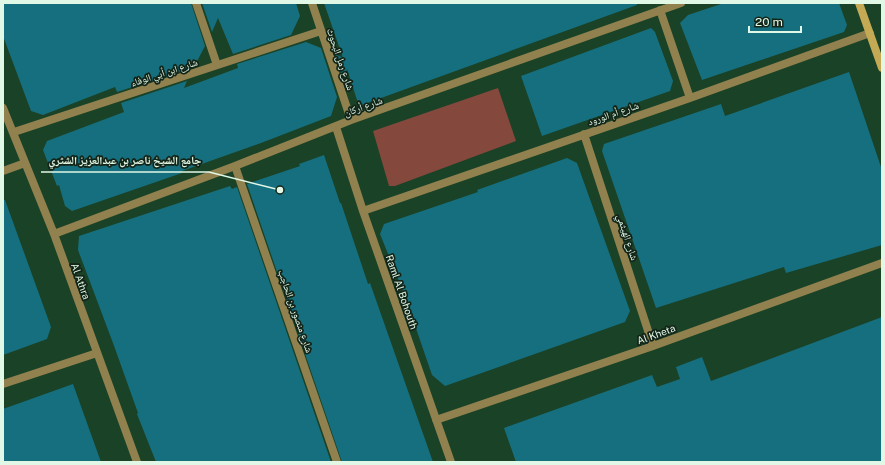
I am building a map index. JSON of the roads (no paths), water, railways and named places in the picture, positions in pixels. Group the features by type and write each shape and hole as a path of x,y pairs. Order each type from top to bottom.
{"street":[{"path":"196,3 217,65"},
{"name":"شارع رمل البحوث","path":"312,3 352,120"},
{"name":"شارع أركان","path":"54,234 352,120 681,3"},
{"path":"859,3 882,68"},
{"path":"660,10 690,98"},
{"name":"شارع ابن أبي الوفاء","path":"14,132 321,31"},
{"name":"شارع أم الورود","path":"363,211 690,98 870,33"},
{"name":"Al Athra","path":"3,108 54,234 137,462"},
{"name":"Raml Al Bohouth","path":"336,127 363,211 450,462"},
{"name":"شارع الهيثمي","path":"584,134 653,346"},
{"path":"3,171 25,163"},
{"name":"شارع منصور بن الحاجب","path":"235,166 337,462"},
{"name":"Al Kheta","path":"436,420 653,346 882,262"},
{"path":"3,384 97,353"}],"place":[{"name":"جامع الشيخ ناصر بن عبدالعزيز الشثري","path":"280,190"}]}
